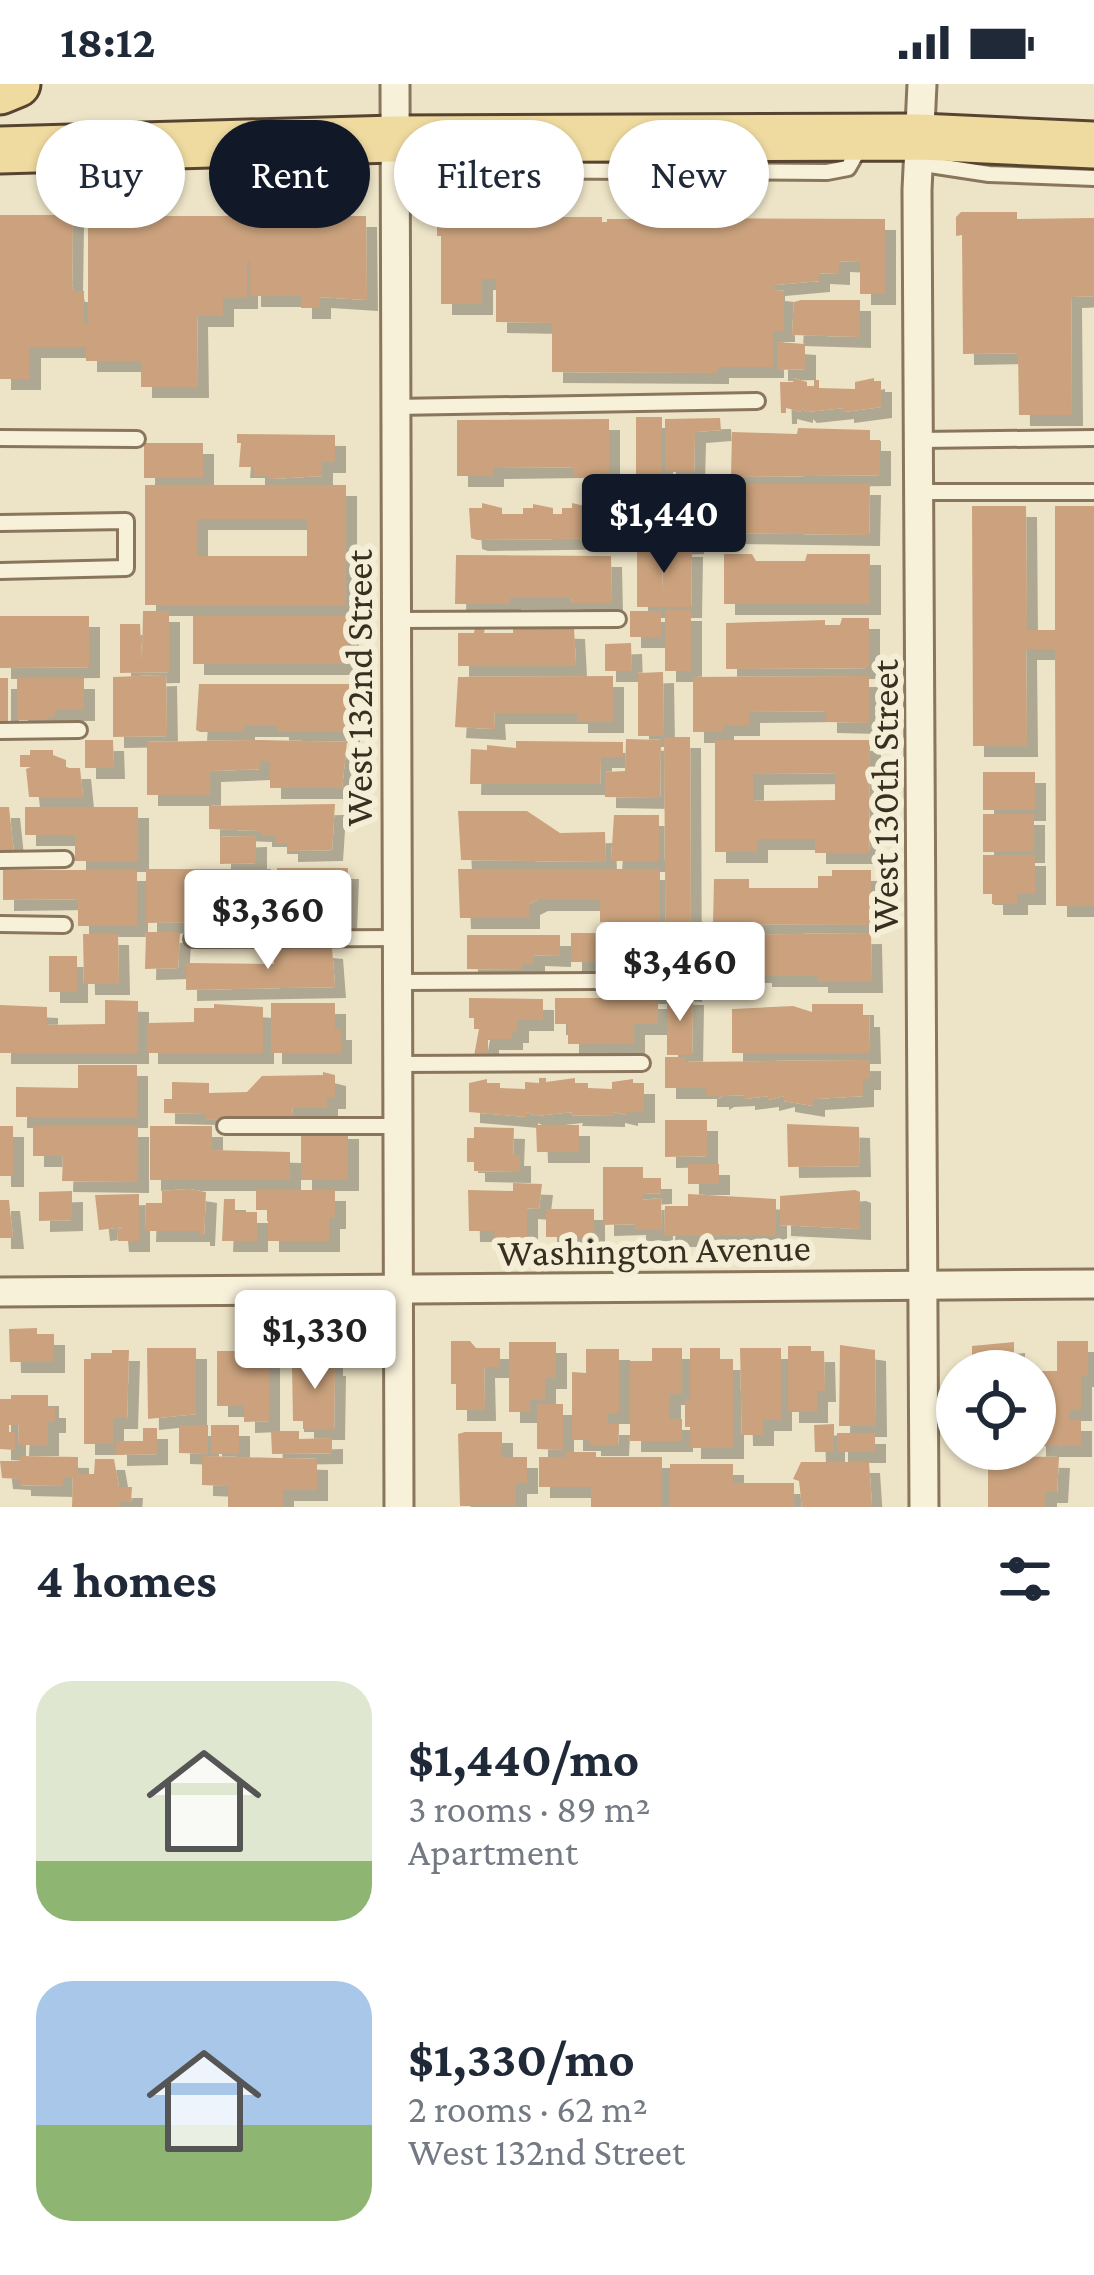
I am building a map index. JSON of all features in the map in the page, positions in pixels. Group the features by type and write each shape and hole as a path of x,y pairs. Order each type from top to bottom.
{"main road":[{"path":"0,91 16,84"},
{"path":"584,139 865,138 919,150 1094,145"},
{"path":"0,150 394,139"}],"street":[{"name":"West 132nd Street","path":"394,120 395,84"},
{"name":"West 130th Street","path":"922,84 924,1507"},
{"name":"West 132nd Street","path":"394,228 399,1507"},
{"name":"Washington Avenue","path":"0,1292 1094,1284"}],"lane":[{"path":"919,150 989,174 1094,178"},
{"path":"395,407 757,401"},
{"path":"0,438 136,439"},
{"path":"920,440 1094,438"},
{"path":"921,492 1094,492"},
{"path":"0,524 126,521 126,568 0,571"},
{"path":"396,620 618,619"},
{"path":"0,730 79,730"},
{"path":"0,860 65,859"},
{"path":"0,924 64,925"},
{"path":"191,939 398,938"},
{"path":"398,982 597,981"},
{"path":"399,1064 642,1064"},
{"path":"225,1126 399,1126"}],"building":[{"path":"961,212 1017,212 1017,219 1094,218 1094,296 1071,297 1072,415 1019,415 1018,353 963,354 962,235 956,236 956,217"},
{"path":"0,215 36,215 36,228 73,228 72,284 74,291 84,291 84,323 88,323 88,228 185,228 185,216 209,216 209,228 366,228 367,300 320,297 320,308 301,308 301,296 250,296 247,261 247,298 223,298 223,316 197,316 198,387 141,387 141,361 86,361 86,347 30,347 30,379 0,379"},
{"path":"584,217 607,219 608,228 769,228 769,219 885,219 885,294 860,294 860,262 839,261 839,274 819,273 819,281 774,285 774,290 784,291 784,331 773,331 773,367 718,367 718,373 552,372 552,323 496,322 496,279 482,279 482,304 441,304 437,228 584,228"},
{"path":"860,300 860,337 792,335 794,302"},
{"path":"777,342 805,344 805,369 777,370"},
{"path":"793,378 807,386 819,380 819,388 855,389 855,382 874,378 881,381 881,407 843,412 843,408 806,412 802,408 802,412 786,408 781,413 780,382 793,382"},
{"path":"636,417 662,417 662,480 636,480"},
{"path":"720,418 721,430 695,432 694,472 665,472 665,419"},
{"path":"609,419 609,476 573,477 573,467 493,468 493,476 457,476 457,420"},
{"path":"798,428 870,430 870,440 880,440 880,475 731,477 732,432 797,434"},
{"path":"237,434 335,435 335,462 322,462 322,476 254,476 254,467 239,467"},
{"path":"144,443 203,443 203,478 144,478"},
{"path":"664,482 692,482 693,543 664,544"},
{"path":"870,484 869,535 729,533 729,514 721,514 722,486"},
{"path":"145,485 346,485 346,605 145,605","holes":["197,519 307,519 307,556 197,556"]},
{"path":"482,503 502,508 502,514 523,514 523,508 533,508 533,504 553,508 553,514 562,514 562,508 572,508 572,503 593,508 593,514 602,514 602,508 632,508 632,538 477,540 471,538 469,508 482,508"},
{"path":"972,506 1026,506 1027,630 1055,630 1055,506 1094,506 1094,906 1056,906 1055,649 1026,649 1027,746 973,746"},
{"path":"637,545 662,545 662,593 664,546 692,546 691,607 637,607"},
{"path":"724,554 752,554 756,561 805,561 807,554 870,554 870,604 724,604"},
{"path":"456,555 611,556 612,603 510,598 510,604 455,604"},
{"path":"665,610 691,610 691,671 665,671"},
{"path":"143,611 169,611 169,672 120,673 120,624 140,624 142,662"},
{"path":"630,611 661,611 661,637 630,637"},
{"path":"0,616 89,616 89,667 0,668"},
{"path":"193,616 348,616 348,664 193,664"},
{"path":"842,618 869,618 869,668 726,669 726,623 825,620 825,625 840,625"},
{"path":"525,621 535,622 535,627 574,628 576,666 458,666 458,633 485,627 484,633 513,633 513,627 525,627"},
{"path":"631,643 632,671 605,671 605,644"},
{"path":"663,672 664,736 638,736 638,673"},
{"path":"166,675 167,736 113,737 113,677"},
{"path":"613,676 613,722 577,722 577,713 494,713 495,729 455,727 458,677"},
{"path":"869,676 869,723 826,722 826,711 749,712 749,725 723,725 723,732 693,732 693,677"},
{"path":"0,678 8,678 8,726 0,726"},
{"path":"17,678 84,678 84,710 55,710 55,717 48,720 17,720"},
{"path":"199,684 349,684 349,732 278,732 278,726 244,726 244,732 200,732 196,730"},
{"path":"664,737 690,737 691,991 666,989"},
{"path":"626,739 661,740 660,798 605,797 605,772 625,771"},
{"path":"85,740 113,740 114,768 85,768"},
{"path":"715,740 870,740 869,853 815,853 815,839 757,839 757,852 715,852","holes":["835,773 835,800 753,801 753,774"]},
{"path":"516,741 623,742 623,757 601,757 600,784 470,784 471,749 487,750 487,745 516,748"},
{"path":"147,742 347,742 342,788 270,788 270,761 260,761 260,769 210,771 210,795 147,795"},
{"path":"30,750 53,750 53,755 66,760 66,768 80,768 83,797 29,797 26,769 31,767 20,767 20,755 30,755"},
{"path":"983,772 1035,772 1035,810 983,810"},
{"path":"335,804 332,850 287,851 287,843 276,843 276,836 261,836 261,831 209,829 209,806"},
{"path":"0,807 9,807 14,854 0,854"},
{"path":"25,807 138,807 138,861 75,861 75,835 25,835"},
{"path":"458,811 527,811 560,833 605,832 606,862 461,860"},
{"path":"983,814 1034,814 1034,852 983,852"},
{"path":"614,815 659,815 659,861 611,861"},
{"path":"256,836 256,863 220,864 220,837"},
{"path":"983,855 1035,855 1035,894 1017,894 1017,904 992,904 992,894 983,894"},
{"path":"277,868 348,868 346,919 277,919"},
{"path":"146,869 271,869 271,899 205,900 205,922 146,923"},
{"path":"458,869 660,869 660,922 600,922 600,900 537,900 529,904 529,918 460,918"},
{"path":"3,870 137,870 137,926 78,926 78,899 3,900"},
{"path":"832,870 871,870 871,925 713,924 714,879 749,879 749,888 818,888 818,876 832,876"},
{"path":"146,932 180,932 178,968 145,969"},
{"path":"571,933 659,933 659,961 630,960 630,968 613,969 596,967 596,962 571,962"},
{"path":"871,933 872,982 761,976 761,972 740,972 740,957 733,957 733,935"},
{"path":"83,934 118,934 119,984 84,984"},
{"path":"467,935 560,935 560,956 534,955 534,964 522,964 522,970 467,969"},
{"path":"274,947 332,948 335,987 186,990 186,963 274,964"},
{"path":"49,956 77,956 77,992 49,992"},
{"path":"661,964 662,993 634,993 634,965"},
{"path":"667,994 693,994 692,1055 667,1055"},
{"path":"469,998 543,999 543,1020 518,1020 518,1032 512,1032 512,1039 488,1039 488,1056 474,1056 479,1029 474,1029 474,1018 469,1018"},
{"path":"555,998 658,998 658,1024 634,1024 634,1044 568,1044 568,1024 555,1024"},
{"path":"105,1000 138,1001 138,1053 0,1053 0,1005 47,1007 47,1025 105,1024"},
{"path":"271,1003 335,1003 341,1053 271,1053"},
{"path":"214,1004 263,1007 263,1053 147,1053 147,1023 194,1022 194,1008 214,1008"},
{"path":"812,1004 863,1004 863,1016 869,1016 870,1053 732,1053 732,1009 793,1006 812,1012"},
{"path":"665,1057 685,1057 685,1062 870,1060 870,1079 863,1079 863,1096 814,1099 814,1106 784,1101 784,1096 718,1099 706,1096 706,1088 665,1088"},
{"path":"78,1065 137,1065 137,1117 16,1117 16,1087 78,1088"},
{"path":"335,1075 335,1098 327,1098 327,1108 292,1108 293,1116 249,1119 206,1120 206,1114 164,1113 164,1099 172,1099 172,1082 209,1083 209,1093 247,1092 262,1076"},
{"path":"539,1078 546,1082 575,1078 575,1083 588,1083 588,1088 612,1089 612,1082 633,1079 633,1083 644,1083 644,1112 535,1116 527,1112 527,1117 469,1112 469,1083 487,1079 487,1083 500,1083 500,1088 525,1089 525,1082 539,1083"},
{"path":"665,1120 707,1120 707,1156 665,1157"},
{"path":"787,1124 859,1127 860,1166 788,1167"},
{"path":"536,1125 579,1125 579,1152 537,1152"},
{"path":"0,1126 13,1126 13,1176 0,1176"},
{"path":"33,1126 138,1126 138,1182 62,1181 63,1156 33,1156"},
{"path":"150,1126 212,1126 212,1150 290,1152 290,1180 150,1180"},
{"path":"474,1127 514,1128 513,1155 520,1155 520,1172 474,1171 474,1162 467,1162 467,1138 474,1138"},
{"path":"301,1128 348,1128 348,1180 301,1180"},
{"path":"688,1164 719,1164 719,1184 688,1184"},
{"path":"603,1167 643,1167 643,1178 661,1178 661,1193 643,1194 643,1200 661,1198 662,1230 635,1230 635,1224 603,1225"},
{"path":"513,1183 542,1184 539,1209 527,1208 527,1237 469,1231 468,1190 513,1191"},
{"path":"256,1190 335,1190 329,1241 268,1241 268,1210 256,1210"},
{"path":"72,1191 72,1220 39,1221 39,1192"},
{"path":"162,1191 206,1192 204,1235 199,1231 145,1231 146,1203 162,1203"},
{"path":"860,1192 860,1229 780,1225 780,1196"},
{"path":"139,1194 139,1241 118,1241 117,1230 123,1227 99,1230 95,1195"},
{"path":"688,1194 776,1199 776,1236 664,1236 665,1206 688,1206"},
{"path":"224,1199 235,1199 235,1212 257,1212 257,1241 222,1241"},
{"path":"0,1200 9,1200 13,1238 0,1238"},
{"path":"546,1209 594,1209 594,1237 546,1237"},
{"path":"37,1328 37,1334 54,1334 54,1362 10,1362 9,1329"},
{"path":"451,1341 500,1348 500,1367 484,1367 485,1410 456,1410"},
{"path":"1057,1341 1088,1341 1081,1410 1070,1410 1070,1420 1081,1420 1081,1446 1056,1446"},
{"path":"509,1342 556,1342 556,1378 545,1378 545,1400 530,1400 530,1412 509,1412"},
{"path":"1014,1342 1014,1350 972,1350 972,1346"},
{"path":"840,1345 875,1350 876,1426 839,1426"},
{"path":"788,1346 824,1351 825,1391 817,1391 817,1412 788,1412"},
{"path":"237,1347 269,1347 269,1421 244,1422 244,1406 217,1406 217,1351 237,1351"},
{"path":"147,1348 196,1348 196,1414 148,1419"},
{"path":"652,1348 682,1348 682,1394 670,1394 670,1419 682,1419 682,1441 630,1441 630,1361 652,1361"},
{"path":"690,1348 720,1348 720,1359 733,1359 733,1448 690,1448 685,1401 690,1401"},
{"path":"740,1348 781,1348 781,1420 763,1420 763,1435 742,1435"},
{"path":"586,1349 619,1349 619,1413 608,1413 608,1424 619,1424 618,1445 572,1440 572,1372 586,1373"},
{"path":"129,1350 127,1418 113,1418 113,1444 84,1444 84,1359"},
{"path":"332,1354 334,1429 303,1429 303,1421 293,1421 292,1365 306,1365 306,1355"},
{"path":"11,1395 48,1395 48,1407 55,1407 55,1422 48,1422 48,1445 18,1445 19,1425 9,1425 9,1432 15,1432 15,1450 0,1449 0,1399 11,1399"},
{"path":"537,1404 563,1404 563,1450 537,1449"},
{"path":"834,1424 834,1452 815,1452 814,1425"},
{"path":"179,1425 208,1425 208,1454 179,1453"},
{"path":"211,1425 239,1425 239,1454 211,1454"},
{"path":"143,1428 157,1428 157,1454 116,1455 116,1441 143,1441"},
{"path":"271,1431 299,1431 299,1439 332,1438 332,1453 272,1454"},
{"path":"502,1432 502,1457 527,1457 527,1483 516,1483 516,1506 460,1506 458,1434"},
{"path":"837,1433 875,1433 875,1452 837,1452"},
{"path":"565,1452 662,1457 662,1507 591,1507 591,1487 539,1487 539,1457 565,1457"},
{"path":"20,1456 78,1457 78,1474 94,1474 95,1459 114,1459 119,1487 132,1487 131,1502 119,1502 119,1507 72,1507 73,1477 63,1477 63,1486 20,1485 20,1479 2,1478 0,1461 20,1461"},
{"path":"202,1456 317,1459 317,1490 283,1490 283,1507 228,1507 228,1486 202,1485"},
{"path":"1059,1457 1057,1492 1046,1492 1046,1507 988,1507 988,1470 1056,1470"},
{"path":"801,1462 869,1462 872,1507 802,1507 799,1481 793,1479"},
{"path":"670,1464 733,1464 733,1483 794,1483 794,1507 670,1507"}]}
